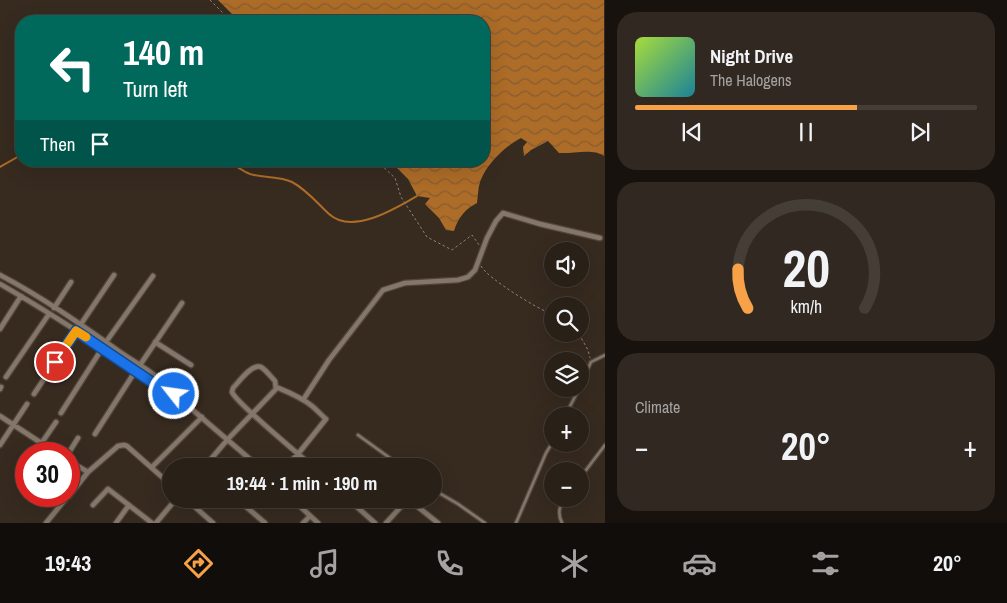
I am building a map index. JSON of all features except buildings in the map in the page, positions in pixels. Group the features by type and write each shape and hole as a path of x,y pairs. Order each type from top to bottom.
{"street":[{"path":"303,400 329,360 383,290 405,283 458,280 468,277 480,261 487,238 503,212 540,224 600,238"},
{"path":"80,324 114,274"},
{"path":"0,275 66,315 140,365 167,385 174,394 249,458"},
{"path":"106,342 153,276"},
{"path":"7,288 10,281"},
{"path":"54,308 71,282"},
{"path":"0,284 120,358 162,389 174,394"},
{"path":"0,328 21,296"},
{"path":"140,365 182,303"},
{"path":"6,377 49,314"},
{"path":"62,322 66,315"},
{"path":"34,394 76,331"},
{"path":"156,342 191,365"},
{"path":"61,413 102,348"},
{"path":"120,358 123,354"},
{"path":"276,387 275,381 257,366 252,367 232,392 233,396 303,458"},
{"path":"95,434 136,370"},
{"path":"276,387 303,400 326,419 294,458"},
{"path":"212,458 276,387"},
{"path":"0,445 27,404"},
{"path":"0,416 40,442"},
{"path":"152,467 202,417"},
{"path":"43,442 56,422"},
{"path":"76,442 78,438"},
{"path":"80,482 88,472 118,446 124,445 162,476"},
{"path":"80,467 88,472"},
{"path":"93,505 108,489 152,523"},
{"path":"386,523 408,499 438,523"},
{"path":"116,523 129,505"},
{"path":"46,523 59,507"},
{"path":"156,523 168,508"},
{"path":"196,508 214,523"},
{"path":"248,508 265,523"},
{"path":"303,508 318,523"},
{"path":"358,508 375,523"},
{"path":"303,523 310,516"}],"lane":[{"path":"589,366 591,362 604,355"},
{"path":"358,435 389,458"},
{"path":"589,466 604,445"},
{"path":"516,523 547,452"},
{"path":"442,495 485,523"},
{"path":"561,507 559,515 562,523"}],"path":[{"path":"210,0 225,15"},
{"path":"383,167 395,178 401,198 420,223 427,236 452,250 472,235 479,246"},
{"path":"480,261 482,269 488,275 544,311"},
{"path":"584,342 591,362"}],"water":[{"path":"218,0 604,0 604,156 594,152 559,153 548,141 524,156 523,147 527,142 521,138 503,151 490,164 490,15 233,15"},
{"path":"396,167 488,167 480,182 477,203 462,214 454,231 446,230 439,218 425,204 430,198 417,196 408,179"}],"waterway":[{"path":"0,167 15,158"},
{"path":"238,167 250,174 292,182 329,214 338,220 349,222 373,218 417,196"}],"slow traffic":[{"path":"65,347 76,331 86,337"}],"route":[{"path":"55,362 76,331 120,358 162,389 174,394"}]}
